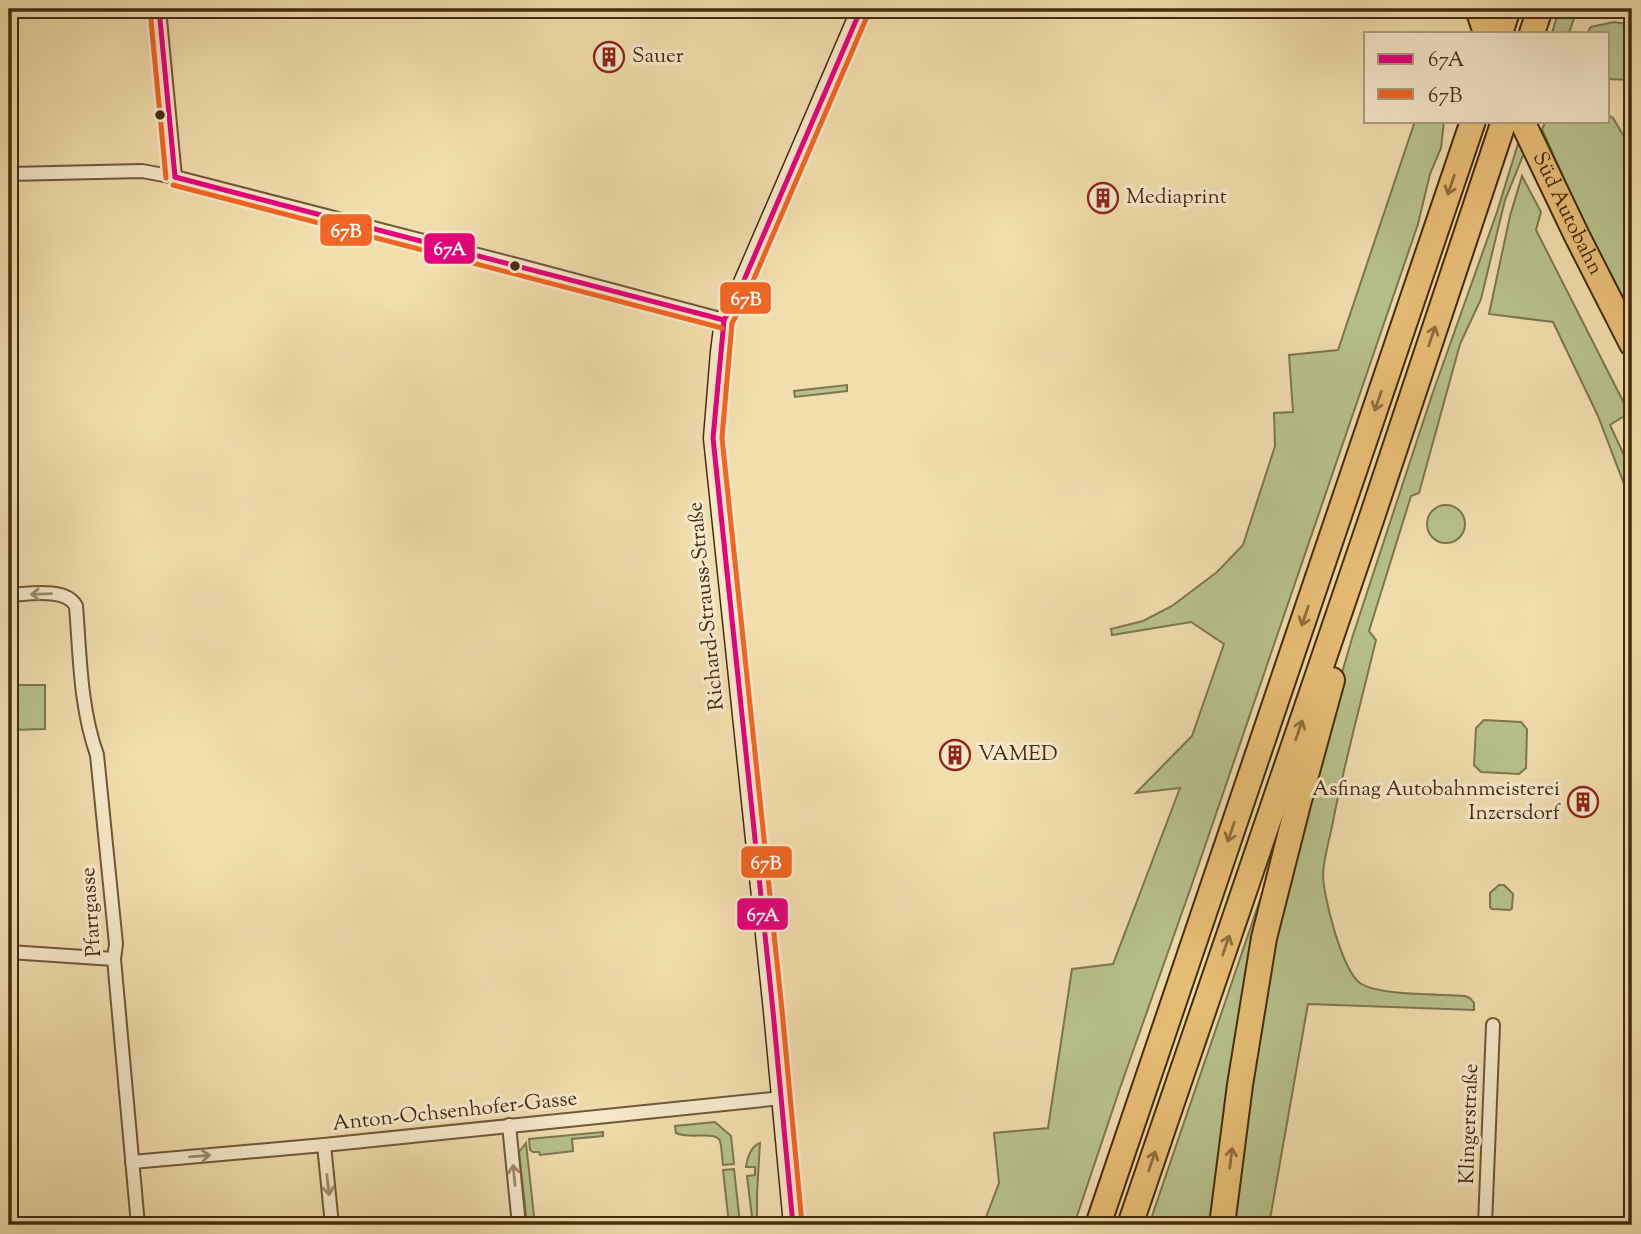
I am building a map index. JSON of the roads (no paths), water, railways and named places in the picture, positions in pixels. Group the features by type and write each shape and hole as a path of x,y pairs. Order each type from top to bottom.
{"highway":[{"path":"1478,9 1486,32"},
{"path":"1500,32 1507,9"},
{"path":"1532,32 1540,9"},
{"path":"1098,1225 1473,122"},
{"path":"1130,1225 1504,122"},
{"name":"Süd Autobahn","path":"1522,122 1632,344"},
{"path":"1222,1225 1240,1086 1264,938 1364,565 1372,517"}],"main road":[{"name":"Richard-Strauss-Straße","path":"793,1225 713,430 724,320 735,301 861,9"}],"street":[{"path":"159,9 175,177"},
{"path":"9,174 142,172 175,177 724,320"},
{"name":"Pfarrgasse","path":"9,595 58,593 73,600 76,606 80,672 90,735 97,755 116,944 114,959 138,1225"},
{"path":"9,952 114,959"},
{"name":"Klingerstraße","path":"1485,1225 1493,1025"},
{"name":"Anton-Ochsenhofer-Gasse","path":"132,1162 324,1145 782,1097"},
{"path":"509,1125 519,1225"},
{"path":"324,1145 332,1225"}],"place":[{"name":"Sauer","path":"609,57"},
{"name":"Mediaprint","path":"1103,198"},
{"name":"VAMED","path":"955,755"},
{"name":"Asfinag Autobahnmeisterei Inzersdorf","path":"1583,802"}]}
